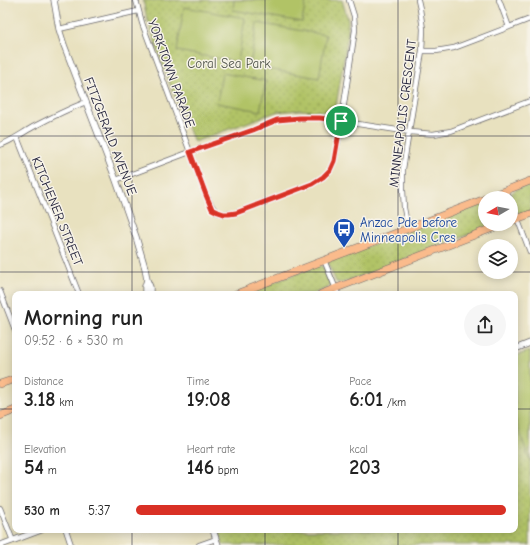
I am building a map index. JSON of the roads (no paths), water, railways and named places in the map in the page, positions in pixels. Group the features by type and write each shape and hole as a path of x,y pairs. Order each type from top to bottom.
{"main road":[{"path":"506,190 530,181"},
{"path":"244,291 478,201"},
{"path":"518,218 530,214"},
{"path":"336,291 486,231"},
{"path":"0,384 12,380"},
{"path":"0,416 12,411"}],"street":[{"name":"FITZGERALD AVENUE","path":"54,0 59,29 64,45 116,180 142,253 150,291"},
{"name":"YORKTOWN PARADE","path":"136,0 142,23 212,209 224,214 236,213 312,184 323,177 330,170 334,161 341,121"},
{"path":"341,121 356,30 354,16 349,0"},
{"name":"MINNEAPOLIS CRESCENT","path":"408,229 404,208 403,169 422,51 423,29 418,0"},
{"path":"499,0 509,27"},
{"path":"59,29 138,11"},
{"path":"422,51 436,51 454,48 530,19"},
{"path":"116,180 277,120 320,118 410,132 433,134 451,131 530,101"},
{"path":"0,145 74,106 86,102"},
{"name":"KITCHENER STREET","path":"17,137 78,291"},
{"path":"518,228 530,252"},
{"path":"324,260 336,291"},
{"name":"FITZGERALD AVENUE","path":"145,291 147,280"},
{"path":"150,287 153,291"},
{"path":"0,291 12,322"},
{"path":"518,348 530,343"},
{"path":"0,508 13,541"},
{"path":"1,545 33,533"},
{"path":"67,533 71,545"},
{"path":"215,533 218,545"},
{"path":"199,545 216,539"}],"place":[{"name":"Anzac Pde before Minneapolis Cres","path":"344,248"}],"park label":[{"name":"Coral Sea Park","path":"229,63"}]}
